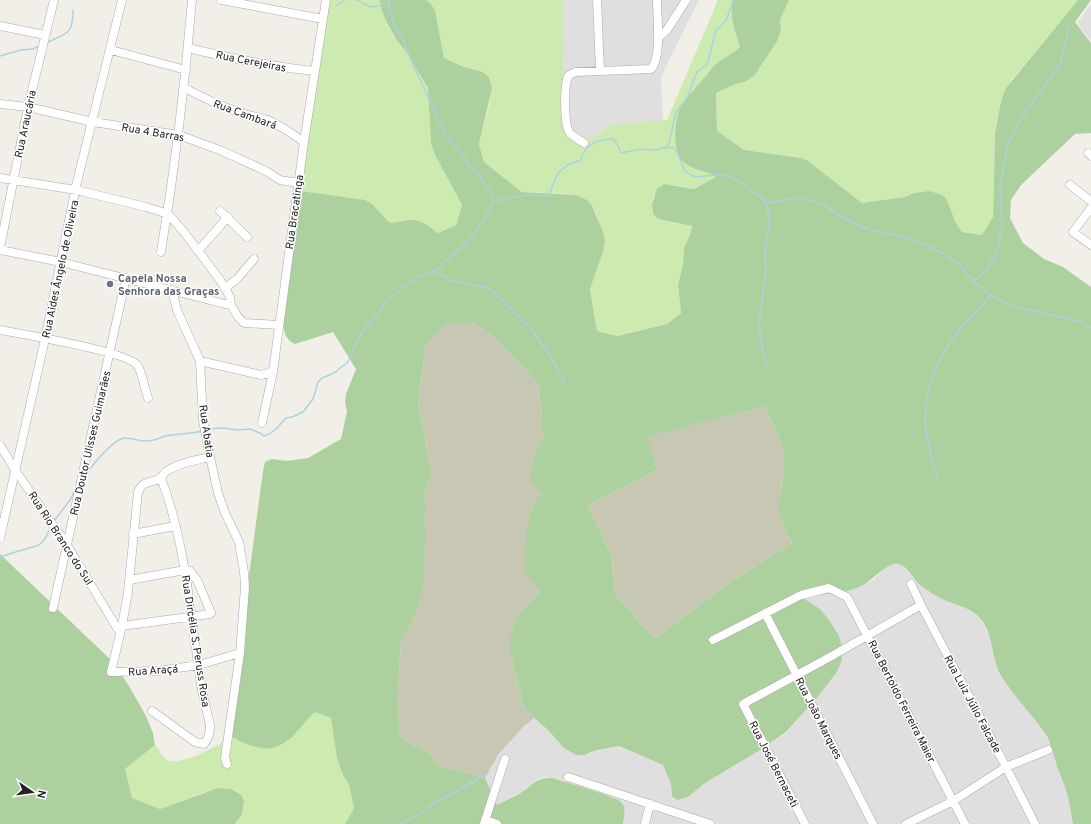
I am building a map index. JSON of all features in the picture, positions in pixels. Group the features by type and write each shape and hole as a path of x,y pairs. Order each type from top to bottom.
{"street":[{"name":"Rua Araucária","path":"0,249 28,107 54,0"},
{"name":"Rua Aides Ângelo de Oliveira","path":"0,538 45,339 76,190 122,0"},
{"path":"161,252 179,136 192,0"},
{"path":"221,0 323,19"},
{"name":"Rua Bracatinga","path":"262,423 273,372 298,183 326,0"},
{"path":"597,0 600,71"},
{"path":"584,143 570,133 566,126 565,83 568,76 575,72 652,69 656,62 658,38 657,0"},
{"path":"658,38 668,30 686,0"},
{"path":"0,26 45,35"},
{"name":"Rua Cerejeiras","path":"188,48 247,61 286,68 315,71"},
{"path":"111,50 186,70"},
{"name":"Rua Cambará","path":"184,88 219,105 241,113 268,120 304,142"},
{"name":"Rua 4 Barras","path":"0,104 28,107 93,122 179,136 222,150 266,171 280,180 298,183"},
{"path":"0,178 76,190 146,207 168,214 225,288 230,298 231,305 238,317 244,323 279,325"},
{"path":"1070,185 1091,202"},
{"path":"1091,208 1073,232 1091,245"},
{"path":"220,211 228,217 247,237"},
{"path":"198,251 228,217"},
{"path":"0,249 61,262 231,305"},
{"path":"225,288 236,279 254,259"},
{"name":"Rua Doutor Ulisses Guimarães","path":"53,608 126,278"},
{"name":"Rua Abatia","path":"172,290 177,310 200,361 203,420 210,457 218,493 238,542 244,572 245,587 240,653"},
{"path":"0,330 110,352 132,361 138,366 148,398"},
{"path":"200,361 262,375 273,372"},
{"name":"Rua Rio Branco do Sul","path":"0,445 15,470 67,545 121,629"},
{"path":"129,580 185,570 190,571 197,580 211,611 210,614 121,629 129,580 138,492 140,486 144,483 161,478 167,471 192,461 210,457"},
{"name":"Rua Dircélia S. Peruss Rosa","path":"152,711 195,742 204,744 208,739 210,725 199,665 185,570 169,500 161,478"},
{"path":"134,534 175,526"},
{"name":"Rua Luiz Júlio Falcade","path":"911,584 921,606 1035,824"},
{"name":"Rua Bertoldo Ferreira Maier","path":"765,613 800,595 829,588 847,597 965,824"},
{"path":"797,675 921,606"},
{"path":"713,640 765,613"},
{"name":"Rua João Marques","path":"765,613 873,824"},
{"name":"Rua Araçá","path":"121,629 111,672 157,671 199,665 240,653"},
{"path":"227,764 225,758 240,653"},
{"name":"Rua José Bernaceti","path":"797,675 743,704 805,824"},
{"path":"906,824 953,801 1006,767 1048,750"},
{"path":"497,824 485,822 505,759"},
{"path":"568,777 710,824"},
{"path":"645,824 650,804"}],"shaded area":[{"path":"549,0 699,0 661,77 665,156 556,165"},
{"path":"1091,4 1091,41 1077,23"},
{"path":"447,323 472,323 493,336 538,384 544,435 538,447 543,494 532,507 526,547 528,575 535,582 540,591 521,611 511,656 524,707 534,718 523,727 498,755 485,778 439,766 430,754 409,743 399,735 398,690 401,641 416,613 423,582 426,504 424,495 432,474 418,403 426,345"},
{"path":"765,407 784,449 784,473 779,499 784,528 792,543 738,577 655,638 637,620 627,606 615,594 612,557 588,505 657,470 646,437"},
{"path":"893,563 899,564 905,568 918,584 929,592 944,600 971,610 978,616 985,626 1006,682 1051,744 1068,796 1073,824 623,824 624,820 612,796 544,777 538,779 523,791 497,805 485,778 498,755 523,727 534,718 548,730 564,748 590,754 597,750 618,746 663,765 671,784 672,796 688,797 705,783 786,733 817,698 837,672 842,660 842,647 820,609 799,596 847,591 860,587 873,580 886,567"}],"green space":[{"path":"326,0 380,0 381,8 386,21 428,88 431,144 435,155 462,205 456,225 438,233 416,220 405,220 390,223 372,204 300,191"},
{"path":"380,0 426,0 435,10 444,58 464,67 483,72 489,77 492,88 479,144 484,162 522,192 576,195 587,200 592,206 603,232 605,241 604,249 590,289 597,331 617,336 667,324 681,313 678,285 683,264 684,248 692,226 658,219 653,214 652,204 657,189 664,184 694,189 716,177 684,163 676,148 675,133 679,111 689,95 715,65 740,47 731,12 733,0 789,0 780,20 781,31 777,41 755,75 745,82 735,84 716,93 717,131 744,150 807,160 862,203 905,197 913,193 929,191 937,193 945,197 955,221 962,232 982,235 993,217 995,133 1001,101 1006,88 1078,0 1091,0 1075,22 1091,43 1091,133 1075,134 1021,185 1011,200 1010,218 1023,243 1044,259 1063,267 1091,287 1091,824 1073,824 1064,784 1048,739 1000,674 989,635 982,621 970,610 944,600 926,590 904,567 897,564 894,564 881,571 858,588 842,592 800,596 820,609 839,636 842,647 842,660 837,672 817,698 786,732 762,749 705,783 688,797 677,800 672,796 671,784 663,765 619,746 597,750 584,755 576,755 564,748 524,707 510,648 511,635 516,619 521,611 540,591 527,573 524,561 531,512 538,497 543,494 529,478 538,447 544,435 538,384 493,336 472,323 447,323 426,345 418,403 432,474 424,495 426,504 424,582 416,613 401,641 398,690 399,735 409,743 430,754 439,766 485,778 497,805 522,792 539,780 552,778 601,793 618,800 622,803 624,808 623,824 345,824 354,808 349,785 343,775 337,758 331,718 315,712 292,737 277,747 255,747 232,737 250,568 265,462 272,459 287,461 308,458 341,439 347,411 345,402 346,394 356,369 333,332 295,344 288,339 285,333 283,318 300,191 365,200 372,204 390,223 405,220 416,220 438,233 456,225 462,205 435,155 431,144 428,88 405,50 398,42 386,21 381,8","holes":["765,407 784,449 784,473 779,499 779,509 784,528 792,543 738,577 655,638 637,620 627,606 615,594 612,557 588,505 657,470 647,437"]},
{"path":"426,0 563,0 564,106 566,127 583,140 590,140 595,138 609,125 667,120 718,0 733,0 731,12 740,47 732,54 716,63 681,106 678,114 676,129 686,164 717,177 694,189 673,185 654,195 652,204 653,214 658,219 692,226 684,248 683,264 678,285 681,313 667,324 616,336 597,331 590,289 604,249 605,241 592,206 570,194 522,192 484,162 479,144 490,101 489,77 483,72 464,67 444,58 435,10"},
{"path":"789,0 1078,0 1006,88 1001,101 995,133 993,217 982,235 962,232 955,221 949,205 937,193 929,191 913,193 905,197 862,203 807,160 744,150 717,131 716,93 735,84 745,82 755,75 781,31 780,20"},
{"path":"0,554 113,662 146,716 153,733 155,745 125,769 132,798 160,809 218,788 231,789 241,795 244,801 242,814 235,824 0,824"},
{"path":"315,712 331,718 343,775 349,785 354,808 345,824 235,824 237,822 208,791 160,809 132,798 125,769 155,745 167,760 173,761 191,758 232,737 258,747 272,748 285,743 291,738 305,720"}],"waterway":[{"path":"336,6 345,0"},
{"path":"356,0 372,7 385,4 389,5"},
{"path":"390,0 389,8 394,24 403,40 439,121 449,140 463,155 469,166 479,176 489,190 494,201"},
{"path":"666,147 669,143 676,112 687,98 697,72 708,62 716,30 726,21 733,0"},
{"path":"46,43 64,35 70,29 73,18 73,10"},
{"path":"973,281 985,272 996,255 1002,227 1000,185 1008,144 1023,116 1060,64 1069,29"},
{"path":"0,56 21,50 33,49 39,46"},
{"path":"207,429 250,429 264,436 274,431 286,418 303,412 313,399 318,382 322,378 334,373 348,362 360,335 386,303 401,289 418,277 435,271 468,241 483,221 494,201 528,195 549,196 559,172 567,165 581,160 586,149 591,144 608,139 615,141 621,152 639,149 655,150 671,147 677,152 684,170 690,175 697,177 719,175 732,178 745,185 767,203 800,198 821,203 844,218 870,230 911,239 945,254 961,266 973,281 990,295 1009,305 1082,322 1091,328"},
{"path":"767,203 769,225 765,255 766,272 759,323 761,343 767,367"},
{"path":"435,271 450,280 488,288 497,295 533,331 554,362 565,384"},
{"path":"937,479 926,431 925,416 929,388 933,375 945,351 962,327 979,310 990,295"},
{"path":"87,474 104,452 121,439 129,438 150,441 165,436 201,431"},
{"path":"54,521 70,500 75,490"},
{"path":"0,557 39,545 45,539 51,526"},
{"path":"398,824 416,817 433,804 488,773"}],"place":[{"name":"Capela Nossa Senhora das Graças","path":"110,284"}]}
